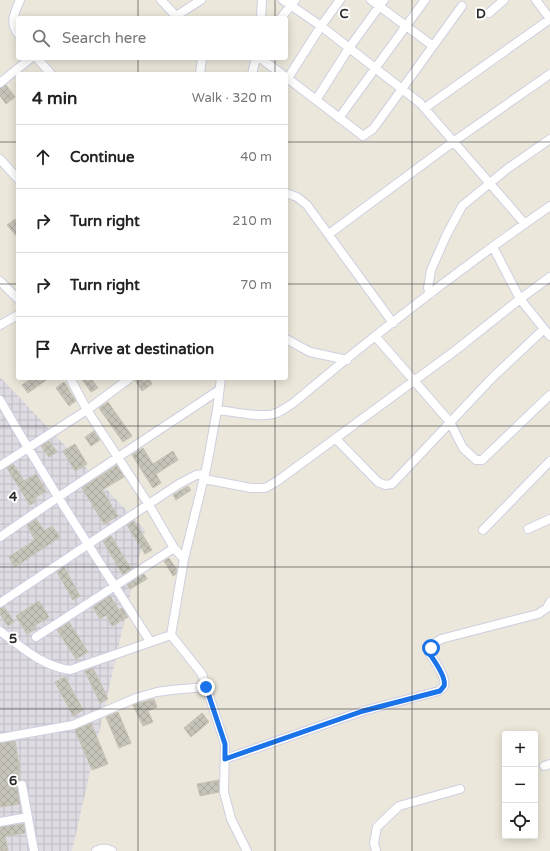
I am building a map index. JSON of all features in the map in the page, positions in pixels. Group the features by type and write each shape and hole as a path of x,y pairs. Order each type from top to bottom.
{"street":[{"path":"16,31 13,26 13,16 20,0"},
{"path":"161,0 176,16"},
{"path":"178,16 201,0"},
{"path":"261,16 262,0"},
{"path":"284,0 293,3 420,103 525,224"},
{"path":"288,72 340,0"},
{"path":"371,0 382,3 406,26 432,46"},
{"path":"339,118 425,0"},
{"path":"488,13 504,0"},
{"path":"424,108 550,19 536,0"},
{"path":"283,16 293,3"},
{"path":"316,100 349,48 382,3"},
{"path":"288,78 363,136 374,129 462,6"},
{"path":"0,82 28,60"},
{"path":"39,60 49,72"},
{"path":"200,72 202,60"},
{"path":"252,72 256,60"},
{"path":"263,60 279,72"},
{"path":"329,234 453,142 550,74"},
{"path":"430,294 428,288 431,270 446,236 462,206 507,169 550,140"},
{"path":"0,159 16,177"},
{"path":"288,194 297,197 307,205 392,323"},
{"path":"217,410 261,415 273,414 292,404 392,323 550,206"},
{"path":"493,247 520,299 550,336"},
{"path":"0,603 188,478 196,475 204,476 251,488 265,488 276,482 415,381 550,277"},
{"path":"0,281 16,297"},
{"path":"0,324 16,316"},
{"path":"336,439 378,482 386,485 392,484 493,377 544,329"},
{"path":"376,337 450,422 463,448 472,458 476,460 482,460 550,395"},
{"path":"288,340 310,352 347,360"},
{"path":"71,380 87,410 119,457 174,548 184,559"},
{"path":"0,466 87,410 127,380"},
{"path":"221,380 217,410 204,476 184,559 171,635 202,674 225,744 224,792 232,819 247,851"},
{"path":"0,537 219,390"},
{"path":"0,400 58,497 150,642"},
{"path":"483,530 550,461"},
{"path":"528,529 550,519"},
{"path":"36,637 174,548"},
{"path":"225,759 363,711 440,691 444,686 442,673 429,653 435,643 441,639 538,614 547,608 550,602"},
{"path":"0,631 45,663 59,669 70,670 171,635"},
{"path":"0,738 73,725 136,698 157,692 206,687"},
{"path":"22,785 34,851"},
{"path":"376,851 374,843 377,827 399,806 460,789"},
{"path":"0,822 28,817"},
{"path":"96,851 104,849 112,851"}],"shaded area":[{"path":"0,377 145,530 72,851 0,851"}],"building":[{"path":"6,85 15,97 6,104 0,96 0,88"},
{"path":"15,219 16,220 16,236 7,225"},
{"path":"29,380 46,380 28,393 22,385"},
{"path":"82,380 92,380 98,388 91,392"},
{"path":"135,380 150,380 152,384 142,391"},
{"path":"64,382 76,401 69,406 56,388"},
{"path":"108,402 132,436 123,442 99,408"},
{"path":"94,431 100,440 91,446 85,437"},
{"path":"49,441 57,452 49,457 41,446"},
{"path":"75,444 87,464 75,471 63,451"},
{"path":"143,448 153,464 173,451 178,460 156,474 161,483 153,488 132,455"},
{"path":"13,464 24,481 36,474 46,491 33,499 35,502 30,505 7,468"},
{"path":"117,465 124,477 102,490 118,516 104,524 82,488"},
{"path":"188,486 191,490 176,500 173,495"},
{"path":"36,519 44,531 52,526 60,537 15,567 9,557 35,540 27,525"},
{"path":"134,521 152,550 145,554 127,525"},
{"path":"111,536 131,569 123,575 103,541"},
{"path":"169,558 177,570 176,574 173,576 164,561"},
{"path":"64,567 80,596 73,600 57,572"},
{"path":"144,574 147,579 130,589 127,585"},
{"path":"110,596 119,610 122,608 128,617 112,626 106,615 100,619 93,607"},
{"path":"39,601 49,617 34,626 36,629 27,634 16,616"},
{"path":"4,607 14,622 8,626 0,614 0,608"},
{"path":"69,622 88,652 76,659 57,630"},
{"path":"93,668 108,699 100,703 85,671"},
{"path":"65,677 83,710 73,716 55,682"},
{"path":"154,699 157,707 148,711 153,722 143,726 133,705"},
{"path":"118,712 131,743 119,748 106,717"},
{"path":"202,713 209,722 191,737 184,728"},
{"path":"91,723 108,764 92,770 75,730"},
{"path":"15,741 20,771 18,771 20,780 17,783 17,786 20,804 0,807 0,743"},
{"path":"219,780 219,792 200,796 197,784"},
{"path":"24,824 25,833 5,836 8,851 0,851 0,827"}],"route":[{"path":"206,687 225,744 225,759 363,711 440,691 444,686 444,681 442,673 429,653 431,648"}]}
